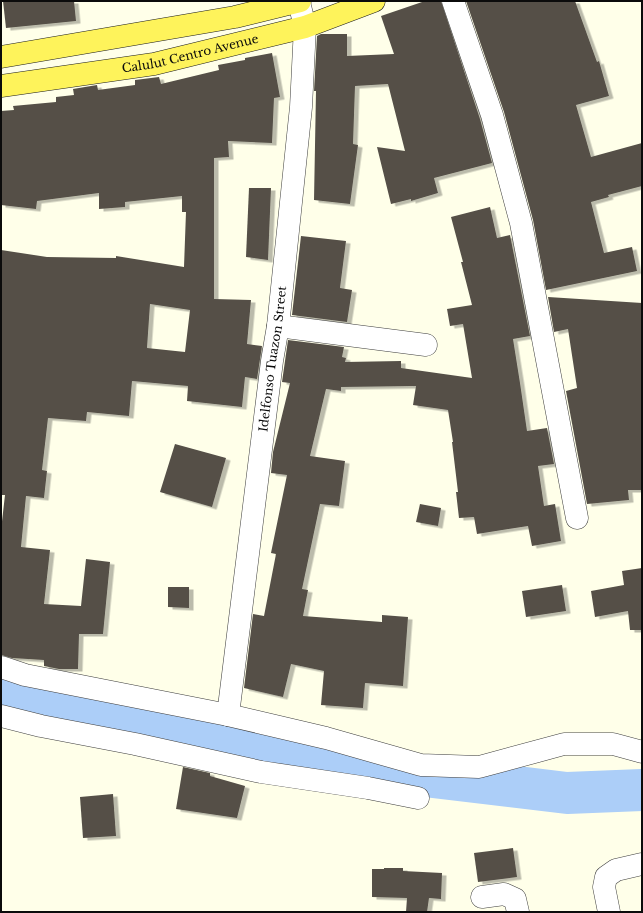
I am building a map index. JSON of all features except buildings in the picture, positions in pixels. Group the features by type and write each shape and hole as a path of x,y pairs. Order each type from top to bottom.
{"main road":[{"path":"1,57 235,17 299,1"},
{"name":"Calulut Centro Avenue","path":"1,86 154,64 305,27 366,2"}],"street":[{"name":"Idelfonso Tuazon Street","path":"228,715 272,361 278,326 301,107 305,27 299,1"},
{"path":"453,1 492,115 521,223 577,518"},
{"path":"278,326 426,345"},
{"path":"1,668 25,675 228,715 326,738 421,765 479,767 564,744 613,744 642,752"},
{"path":"1,716 41,726 135,744 261,772 368,788 418,798"},
{"path":"609,912 604,887 606,877 616,870 642,864"},
{"path":"482,897 504,894 515,899 518,912"}],"waterway":[{"path":"1,686 85,703 357,768 567,793 642,790"}]}
